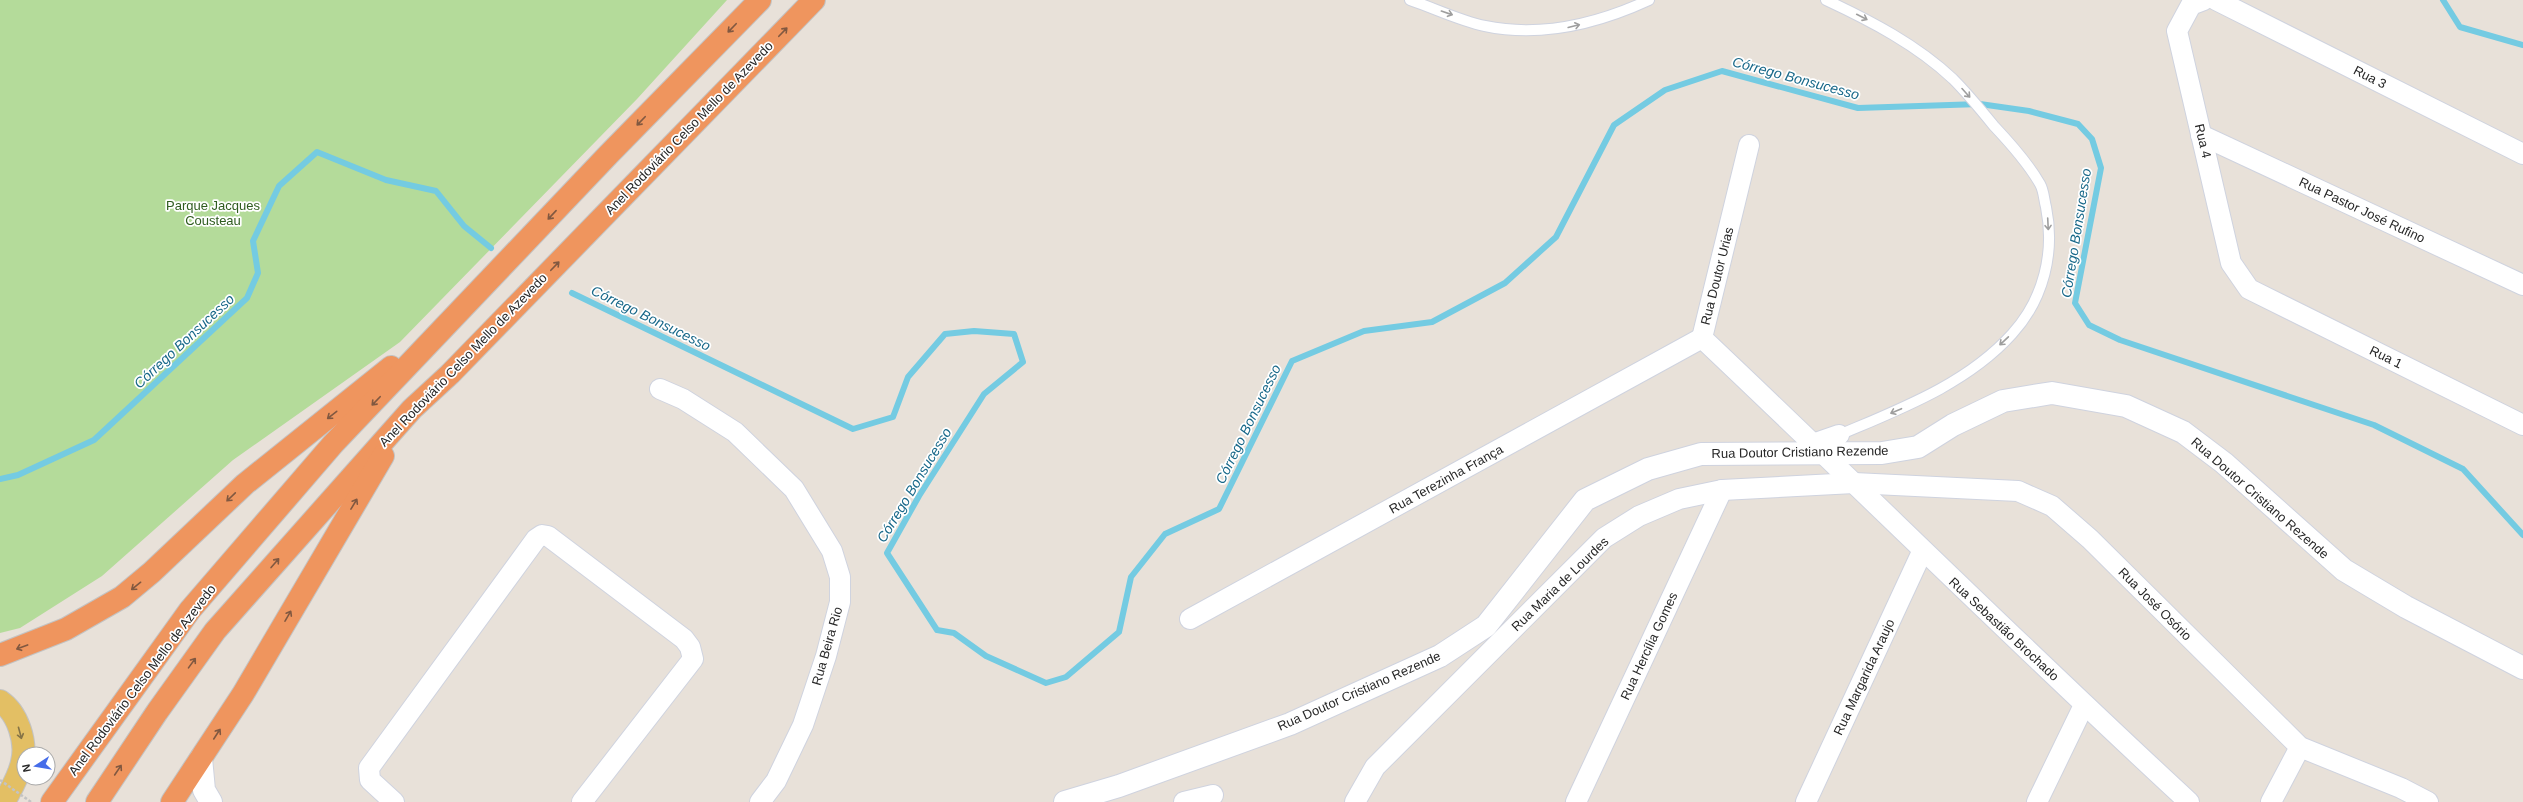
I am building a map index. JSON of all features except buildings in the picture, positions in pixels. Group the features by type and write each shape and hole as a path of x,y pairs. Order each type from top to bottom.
{"highway":[{"name":"Anel Rodoviário Celso Mello de Azevedo","path":"52,802 190,610 334,444 480,292 609,154 760,0"},
{"name":"Anel Rodoviário Celso Mello de Azevedo","path":"97,802 157,712 215,631 412,409 450,374 814,0"},
{"path":"0,655 66,629 122,597 152,572 245,484 350,401 480,292"},
{"path":"172,802 243,694 412,409"}],"main road":[{"path":"0,701 16,718 23,750 22,762 4,802"}],"street":[{"name":"Rua 4","path":"2204,0 2191,5 2177,31 2231,263 2249,289"},
{"name":"Rua 3","path":"2216,0 2523,154"},
{"name":"Rua Pastor José Rufino","path":"2201,135 2523,285"},
{"name":"Rua Doutor Urias","path":"1749,145 1702,338 1818,448"},
{"name":"Rua 1","path":"2249,289 2523,425"},
{"name":"Rua Terezinha França","path":"1190,619 1702,338"},
{"name":"Rua Beira Rio","path":"660,389 683,398 735,432 794,489 832,551 840,577 840,602 826,656 803,725 776,781 760,802"},
{"name":"Rua Doutor Cristiano Rezende","path":"1065,802 1119,786 1290,724 1440,656 1486,626 1585,500 1648,470 1701,454 1818,448 1882,453 1918,447 1953,425 2003,402 2052,392 2126,406 2183,432 2224,463 2344,570 2406,607 2523,668"},
{"path":"1818,448 1839,435"},
{"name":"Rua Sebastião Brochado","path":"1818,448 1922,552 2189,802"},
{"name":"Rua Maria de Lourdes","path":"1355,802 1375,767 1604,538 1639,516 1679,499 1722,490 1854,483"},
{"name":"Rua José Osório","path":"1854,483 2018,491 2052,506 2090,539 2300,747 2401,788 2428,802"},
{"name":"Rua Hercília Gomes","path":"1576,802 1722,490"},
{"path":"394,802 370,780 369,768 536,539 542,535 548,536 684,639 690,647 692,659 582,802"},
{"name":"Rua Margarida Araujo","path":"1806,802 1922,552"},
{"path":"2038,802 2084,705"},
{"path":"2271,802 2300,747"},
{"path":"201,758 204,790 211,802"},
{"path":"1184,802 1213,795"}],"lane":[{"path":"1410,0 1485,26 1530,31 1567,28 1613,16 1649,0"},
{"path":"1826,0 1862,17 1904,41 1947,74 2020,155 2041,186 2048,218 2049,256 2042,286 2013,334 1983,360 1920,401 1839,435"}],"path":[{"path":"0,780 32,802"}],"green space":[{"name":"Parque Jacques Cousteau","path":"0,0 727,0 637,99 400,342 233,460 102,576 20,628 0,633"}],"waterway":[{"name":"Córrego Bonsucesso","path":"2443,0 2460,27 2523,45"},
{"name":"Córrego Bonsucesso","path":"572,293 853,429 893,417 908,377 945,334 974,331 1014,334 1023,362 984,394 919,496 887,553 937,630 954,633 986,656 1046,683 1066,677 1119,632 1131,577 1165,534 1219,509 1292,361 1364,331 1432,322 1505,283 1556,237 1614,125 1665,90 1722,71 1858,108 1980,104 2029,111 2078,124 2092,139 2101,168 2075,303 2089,325 2120,340 2374,425 2463,469 2523,535"},
{"name":"Córrego Bonsucesso","path":"0,479 18,475 94,440 247,298 258,273 253,241 279,186 317,152 386,180 436,191 464,226 491,248"}]}
